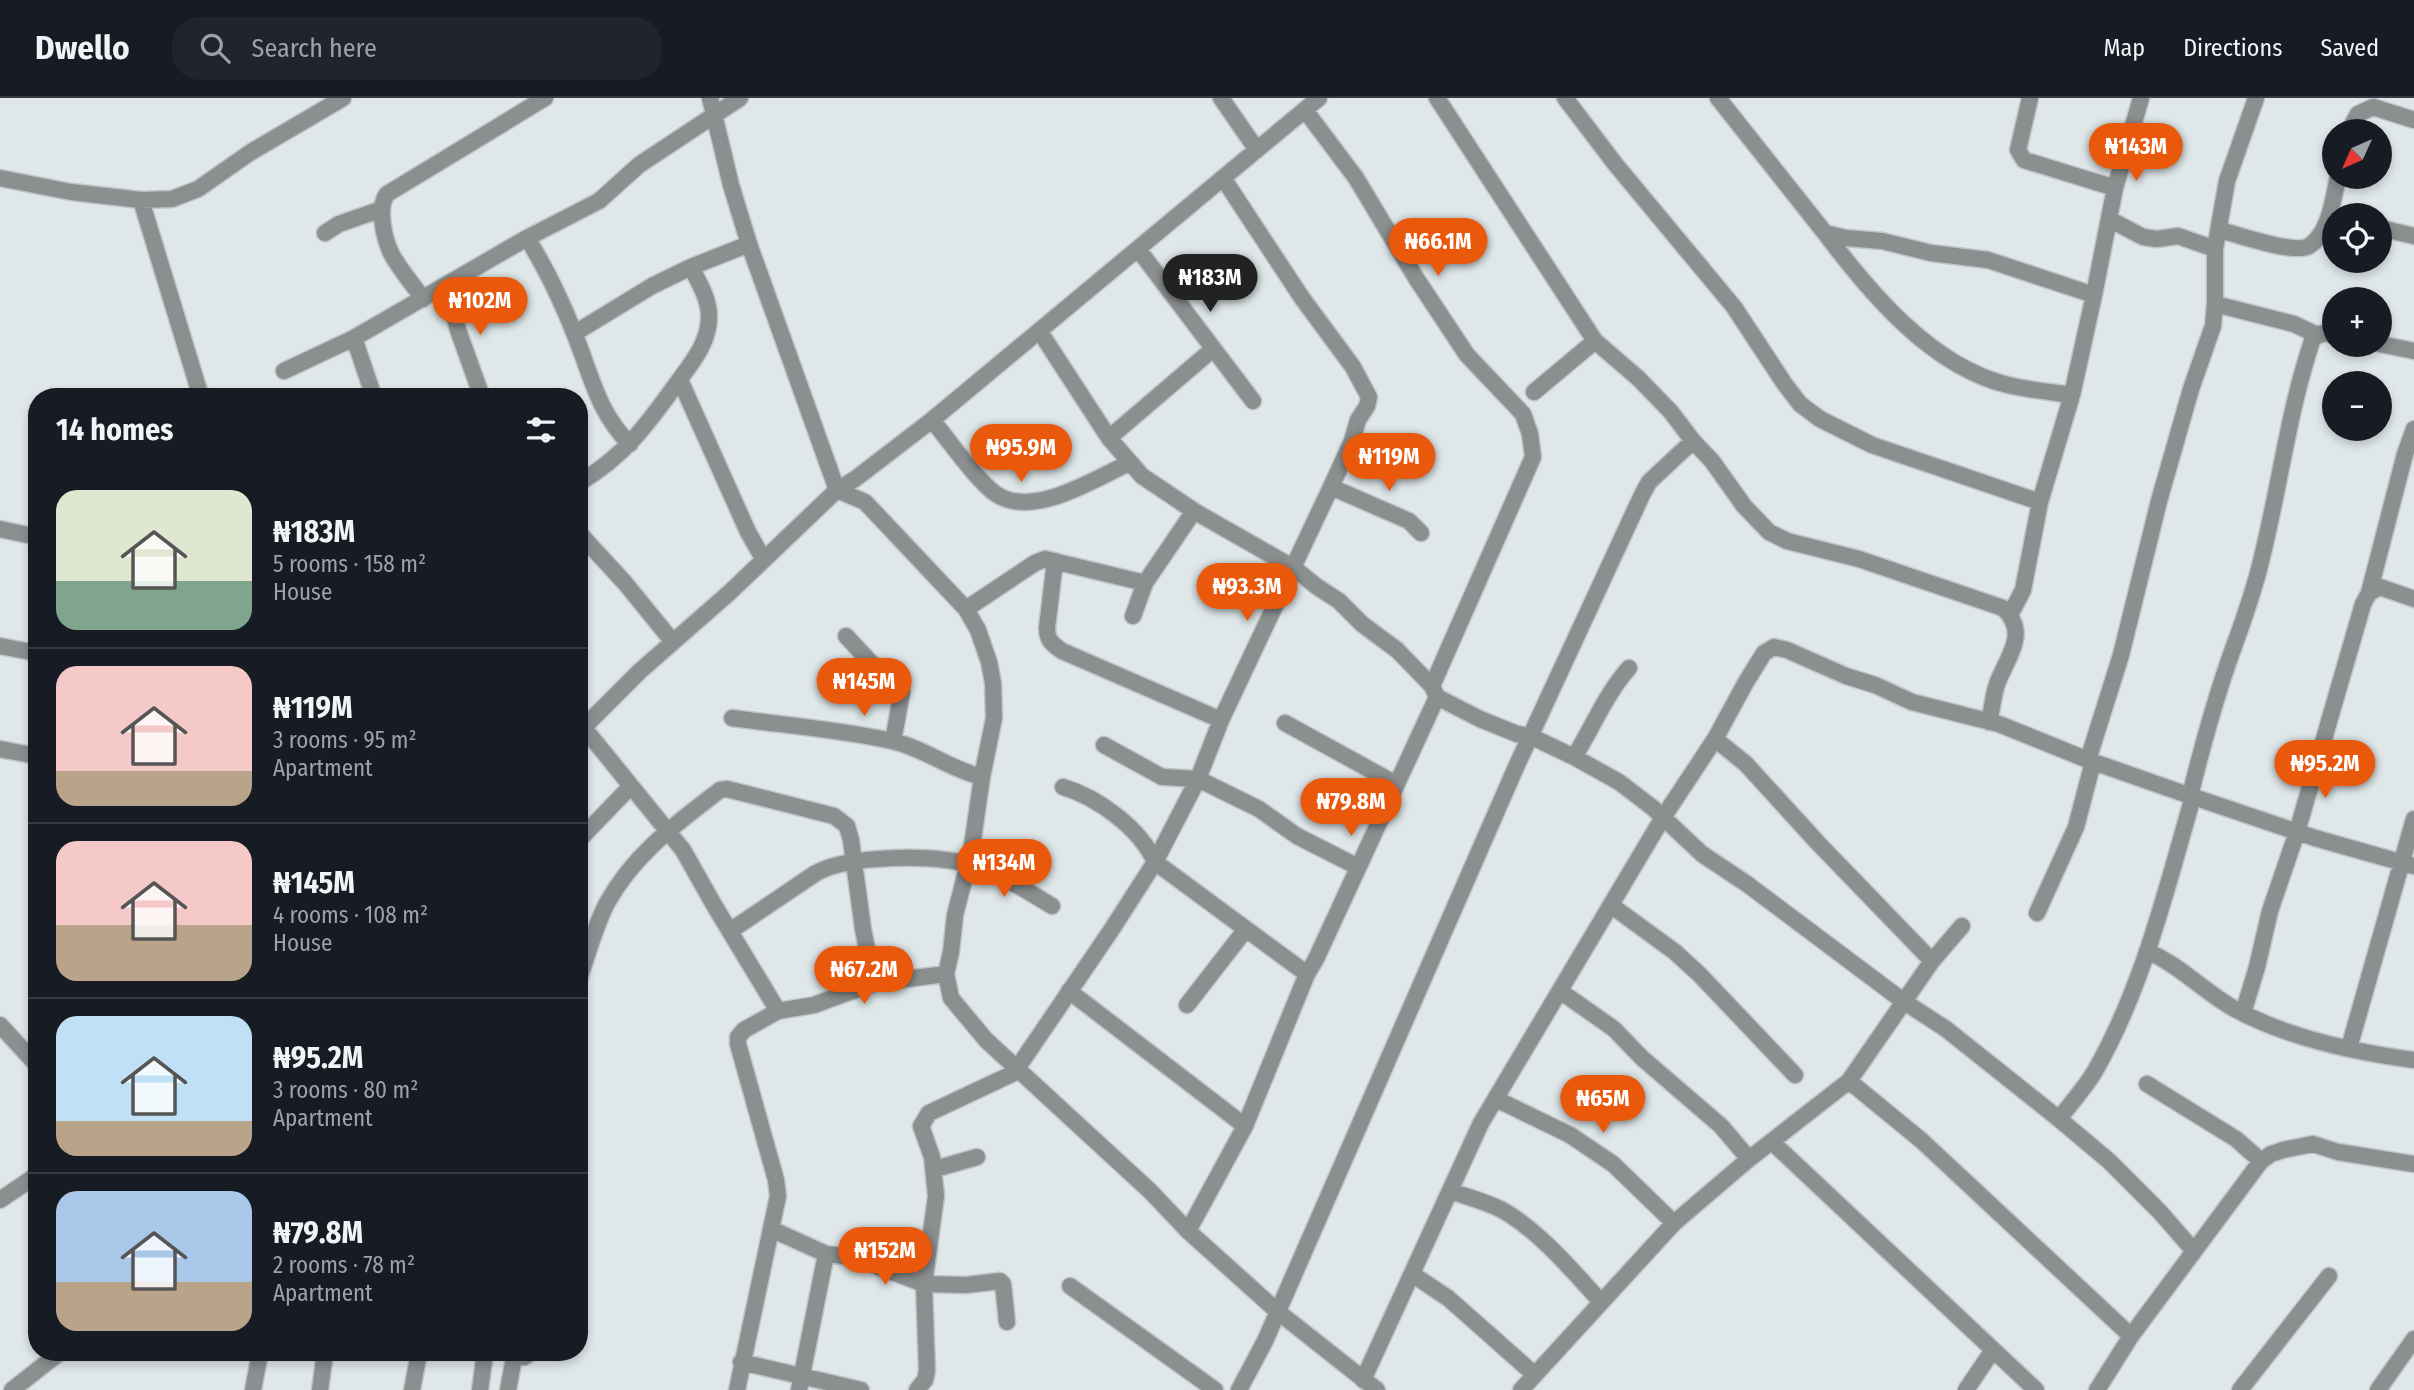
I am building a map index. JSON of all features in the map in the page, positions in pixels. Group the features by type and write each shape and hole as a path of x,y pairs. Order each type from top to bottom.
{"street":[{"path":"0,178 71,192 141,200 172,199 188,194 251,152 343,98"},
{"path":"424,299 392,254 382,209 387,194 545,98"},
{"path":"710,98 731,185 749,244 837,490 865,502 966,609 978,630 993,683 994,718 946,974 951,998 986,1040 1150,1191 1188,1231 1276,1311 1377,1390"},
{"path":"284,372 354,338 527,238 598,201 639,165 740,98"},
{"path":"1221,98 1257,150"},
{"path":"588,724 640,671 764,560 837,490 932,420 1320,98"},
{"path":"1437,98 1595,341 1671,412 1712,461 1744,506 1769,532 1787,541 1859,559 2003,608 2010,615 2015,625 2016,637 1997,685 1989,722"},
{"path":"1564,98 1615,165 1734,307 1800,404 1820,419 1872,445 2040,502"},
{"path":"1718,98 1862,282 1930,345 1956,364 2007,385 2072,395"},
{"path":"2030,98 2018,150 2024,160 2115,188"},
{"path":"2010,615 2023,590 2040,502 2072,395 2115,188 2141,98"},
{"path":"2037,913 2076,827 2160,501 2188,401 2213,326 2215,249 2227,181 2256,98"},
{"path":"2355,119 2370,102 2414,120"},
{"path":"1188,1231 1245,1126 1307,974 1396,784 1532,457 1530,434 1523,414 1467,355 1416,278 1356,178 1305,110"},
{"path":"917,1390 925,1380 927,1371 924,1284 936,1196 935,1169 921,1131 923,1119 929,1112 1009,1076 1016,1069 1155,862 1198,779 1221,720 1331,487 1352,441 1358,420 1367,406 1369,397 1353,367 1302,298 1223,178"},
{"path":"141,200 198,388"},
{"path":"325,233 339,224 382,209"},
{"path":"2109,219 2143,237 2157,239 2178,236 2215,249"},
{"path":"2218,230 2295,249 2308,247 2322,232"},
{"path":"2392,231 2414,236"},
{"path":"1825,233 1882,241 1931,253 1988,260 2094,295"},
{"path":"527,238 575,333 610,423 630,444"},
{"path":"575,333 652,286 749,244"},
{"path":"1138,249 1253,401"},
{"path":"588,477 611,462 630,444 662,407 696,358 709,320 706,298 691,267"},
{"path":"446,286 479,388"},
{"path":"2215,304 2294,324 2317,335"},
{"path":"1040,332 1109,438 1142,476 1194,510 1294,568 1339,601 1362,624 1397,650 1434,691 1480,719 1517,734 1530,736 1619,782 1653,808 1702,854 1946,1030 2059,1119 2109,1161 2194,1251"},
{"path":"2059,1119 2094,1073 2147,951 2192,797 2207,727 2262,561 2301,372 2313,338 2322,333"},
{"path":"354,338 371,388"},
{"path":"1534,391 1595,341"},
{"path":"2392,346 2414,351"},
{"path":"1109,438 1213,349"},
{"path":"680,380 748,532 764,560"},
{"path":"932,420 994,493 1006,500 1025,504 1045,500 1129,463"},
{"path":"2243,1013 2270,911 2297,832 2362,604 2369,593 2404,454 2414,429"},
{"path":"1240,1390 1265,1341 1276,1311 1384,1073 1448,918 1642,495 1649,482 1693,441"},
{"path":"1331,487 1409,521 1421,533"},
{"path":"1133,616 1145,583 1194,510"},
{"path":"0,529 28,535"},
{"path":"588,543 673,642"},
{"path":"966,609 1045,559 1145,583"},
{"path":"1055,561 1047,628 1047,638 1053,645 1221,720"},
{"path":"2369,593 2380,587 2414,599"},
{"path":"846,636 873,665 891,671 900,684 902,692 893,741"},
{"path":"0,646 28,651"},
{"path":"1363,1380 1481,1123 1662,819 1715,740 1746,682 1765,653 1774,647 1912,702 1989,722 2192,797 2408,865"},
{"path":"1574,757 1604,702 1629,668"},
{"path":"732,718 893,741 964,773 982,777"},
{"path":"1285,723 1396,784"},
{"path":"588,737 683,850 778,1011"},
{"path":"1715,740 1746,764 1932,961"},
{"path":"1104,744 1162,777 1198,779 1259,809 1297,836 1358,867"},
{"path":"0,749 28,754"},
{"path":"588,831 630,787"},
{"path":"1063,787 1086,795 1109,810 1141,840 1155,862 1307,974"},
{"path":"588,954 606,904 632,866 668,830 720,790 727,789 841,819 847,826 874,983"},
{"path":"2349,1048 2367,981 2408,865 2414,819"},
{"path":"730,932 816,873 827,867 853,861 905,859 968,864 1005,878 1052,906"},
{"path":"1612,906 1675,952 1700,975 1795,1075"},
{"path":"1521,1390 1674,1223 1749,1159 1849,1081 1932,961 1962,926"},
{"path":"1187,1005 1246,929"},
{"path":"2147,951 2181,969 2209,992 2243,1013 2300,1035 2349,1048 2414,1060"},
{"path":"737,1390 778,1196 738,1037 744,1030 778,1011 814,1005 874,983 946,974"},
{"path":"1069,991 1245,1126"},
{"path":"1560,991 1614,1029 1642,1058 1721,1126 1749,1159"},
{"path":"0,1025 28,1055"},
{"path":"1849,1081 1922,1141 2131,1336"},
{"path":"2147,1084 2236,1139 2261,1161"},
{"path":"1496,1099 1551,1125 1594,1150 1630,1178 1674,1223"},
{"path":"1772,1142 2036,1390"},
{"path":"2097,1390 2131,1336 2261,1161 2283,1150 2313,1144 2338,1152 2414,1164"},
{"path":"935,1169 977,1157"},
{"path":"0,1200 28,1181"},
{"path":"1450,1191 1498,1208 1528,1230 1555,1253 1601,1302"},
{"path":"771,1229 825,1254 853,1257 924,1284 943,1286 1000,1281 1003,1284 1007,1322"},
{"path":"802,1383 825,1254"},
{"path":"1412,1275 1448,1298 1535,1375"},
{"path":"2240,1390 2329,1276"},
{"path":"1070,1286 1214,1390"},
{"path":"2378,1390 2414,1339"},
{"path":"1966,1390 1993,1350"},
{"path":"12,1390 49,1361"},
{"path":"253,1390 258,1361"},
{"path":"320,1390 324,1361"},
{"path":"412,1390 417,1361"},
{"path":"480,1390 484,1361"},
{"path":"508,1390 513,1361"},
{"path":"741,1362 802,1383 862,1390"}]}
